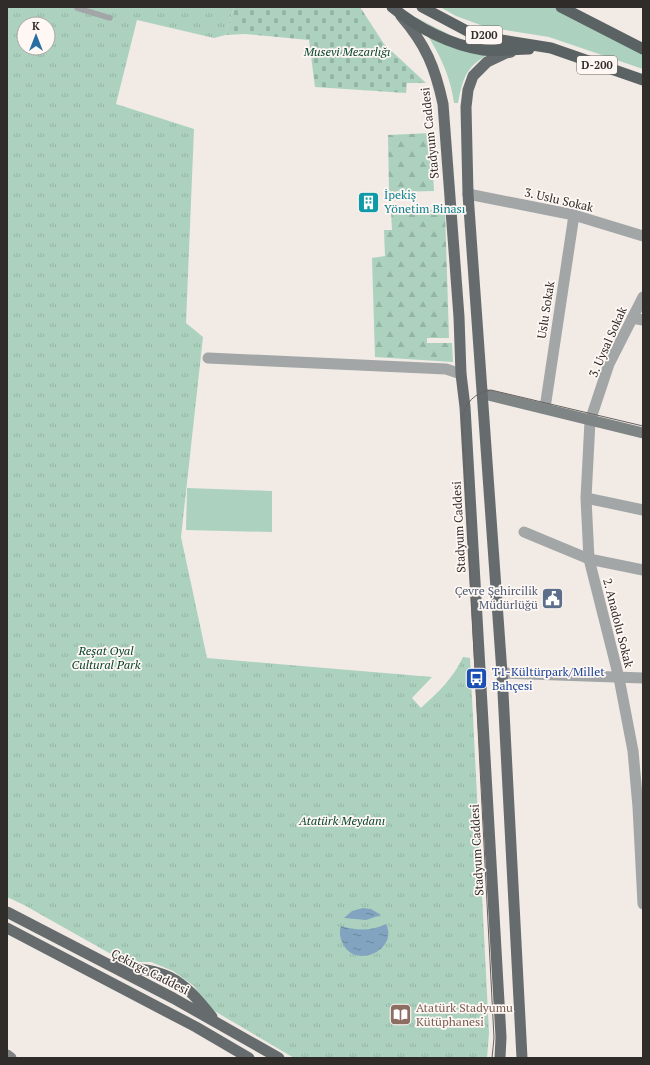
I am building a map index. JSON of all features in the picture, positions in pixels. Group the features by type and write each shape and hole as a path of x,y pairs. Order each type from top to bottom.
{"highway":[{"name":"D200","path":"422,7 469,32 501,40 551,48"},
{"name":"D-200","path":"562,7 643,48"},
{"path":"393,8 417,25 447,40 483,50 551,48"},
{"name":"D-200","path":"551,48 643,80"}],"main road":[{"name":"Stadyum Caddesi","path":"393,8 412,29 427,51 437,76 443,104 459,317 461,374 465,407 501,1037 500,1058"},
{"path":"522,1058 502,673 491,530 484,394 468,194 466,107 468,90 473,76 487,62 506,52 551,48"},
{"path":"484,394 643,433"},
{"name":"Çekirge Caddesi","path":"7,912 216,1022 279,1058"},
{"path":"7,928 182,1020 249,1058"},
{"path":"109,965 156,972 172,978 187,987 216,1022"},
{"path":"7,1055 11,1058"}],"street":[{"name":"3. Uslu Sokak","path":"468,194 574,215 643,236"},
{"name":"Uslu Sokak","path":"544,408 574,215"},
{"name":"3. Uysal Sokak","path":"590,420 609,364 638,319 643,297"},
{"path":"208,358 446,369 461,374"},
{"name":"2. Anadolu Sokak","path":"590,420 586,498 589,559 619,678 633,751 641,807 643,904"},
{"path":"586,498 643,510"},
{"path":"524,532 589,559 643,570"},
{"path":"502,673 643,678"}],"lane":[{"path":"77,8 110,18"}],"green space":[{"name":"Reşat Oyal Cultural Park","path":"7,7 234,7 225,35 214,38 137,20 116,104 194,129 186,323 203,337 181,537 207,658 432,677 412,698 421,708 450,679 463,657 470,658 489,1033 487,1058 294,1058 206,1006 194,986 173,971 151,962 125,962 7,897"},
{"name":"Musevi Mezarlığı","path":"234,7 360,7 384,44 426,83 407,83 406,93 315,87 309,40 245,34 225,35"},
{"path":"440,7 559,7 643,52 643,69 549,37 486,27 456,16"},
{"path":"415,17 460,40 498,49 480,59 469,70 460,92 458,103 454,103 449,80 435,47"},
{"path":"431,133 434,191 389,192 388,135"},
{"path":"445,210 449,338 427,338 427,343 452,343 453,362 375,357 372,258 385,256 384,230 392,230 391,211"},
{"path":"187,488 272,491 272,532 186,530"}],"water":[{"path":"363,908 371,909 381,915 366,920 344,918 352,911"},
{"path":"386,924 388,933 387,941 382,948 366,956 349,952 341,940 341,926 364,930"}],"tram line":[{"path":"492,1058 494,1038 462,419 468,403 480,393 491,390 643,426"}],"place":[{"name":"İpekiş Yönetim Binası","path":"368,202"},
{"name":"Çevre Şehircilik Müdürlüğü","path":"553,598"},
{"name":"T1-Kültürpark/Millet Bahçesi","path":"476,679"},
{"name":"Atatürk Stadyumu Kütüphanesi","path":"401,1015"}],"park label":[{"name":"Atatürk Meydanı","path":"342,821"}]}
